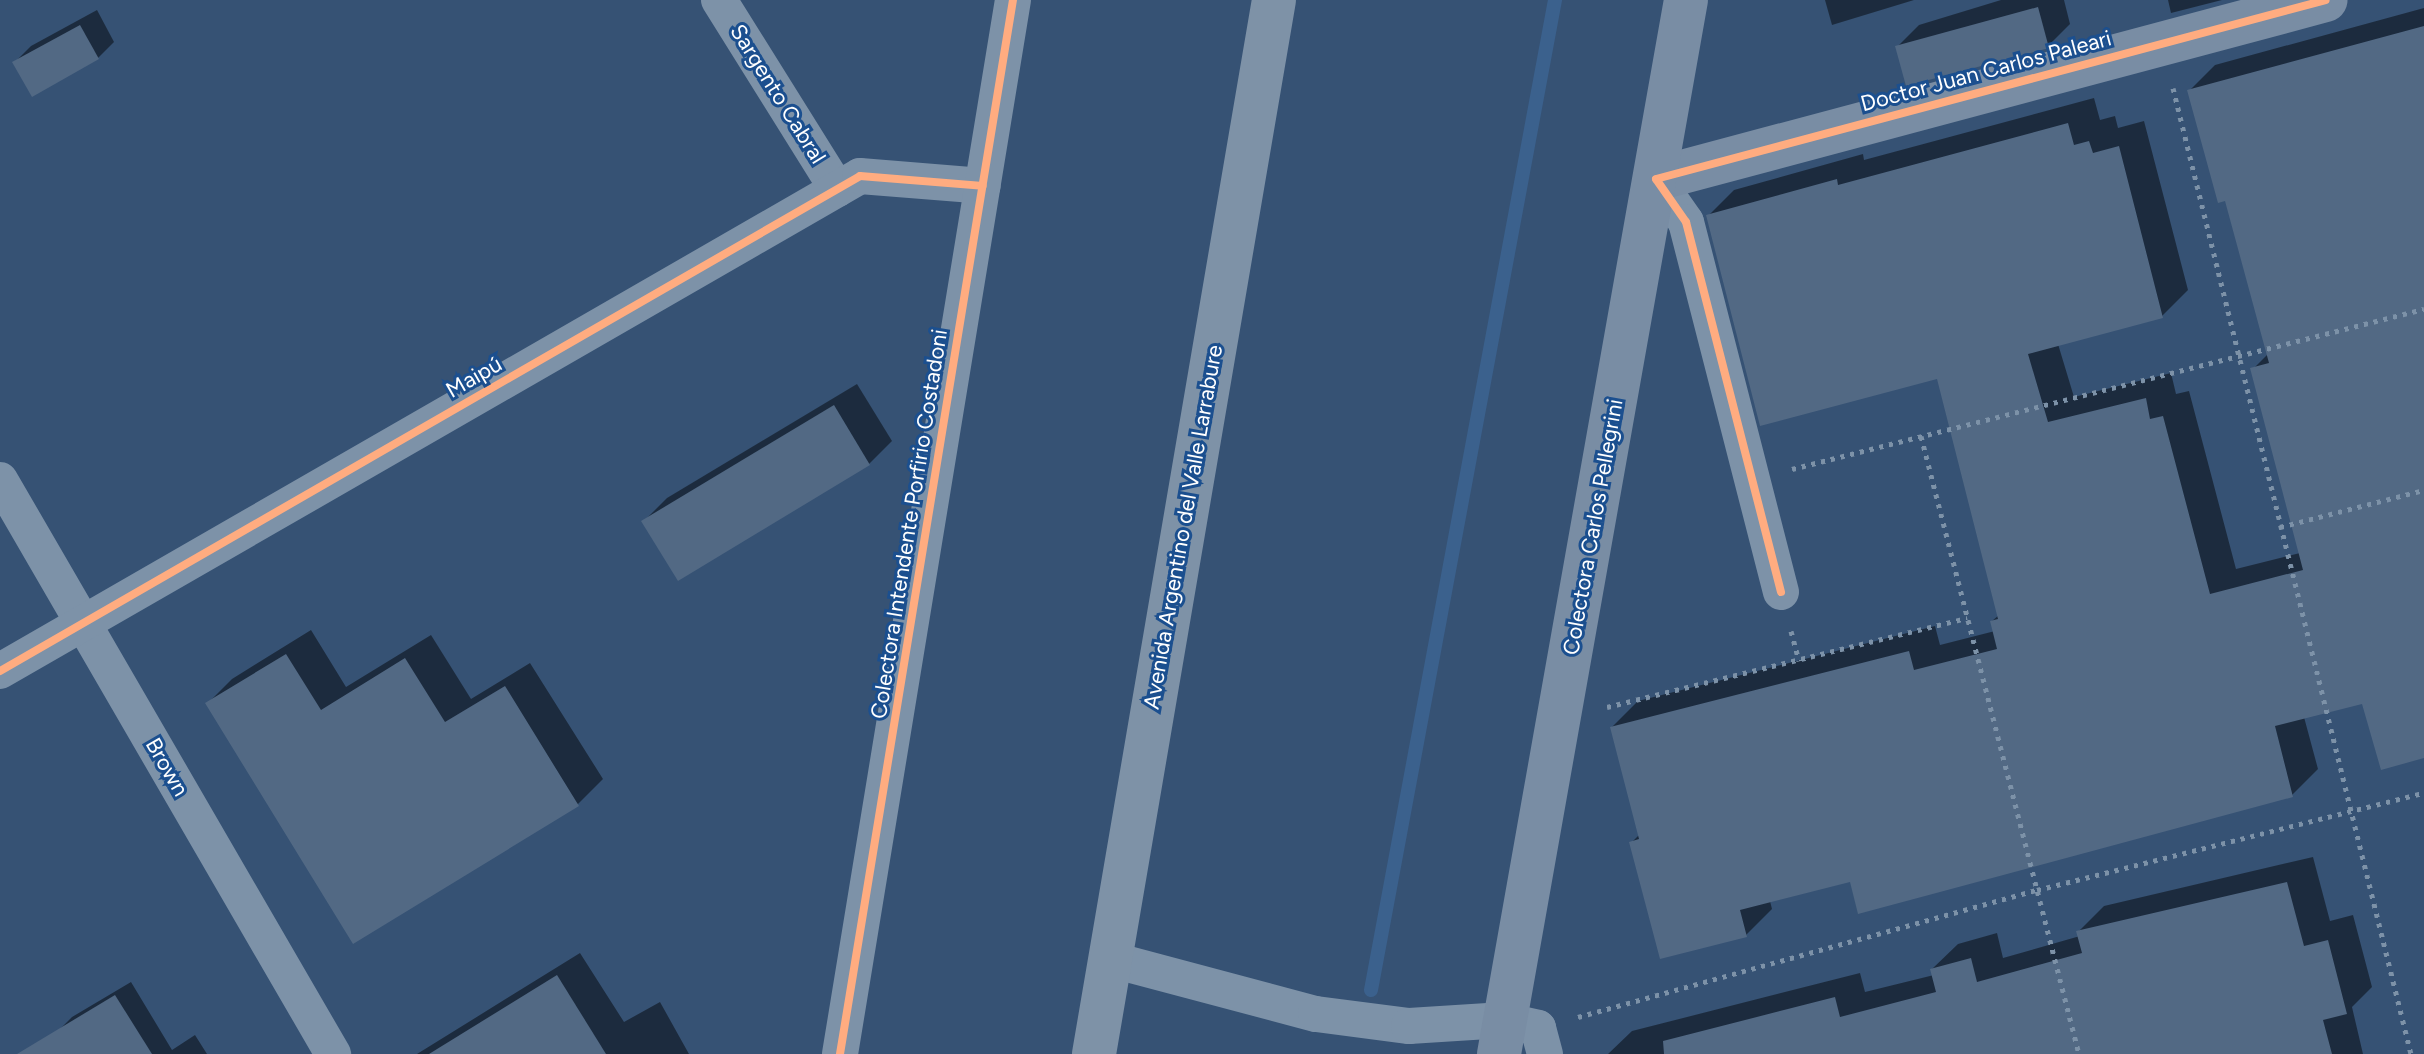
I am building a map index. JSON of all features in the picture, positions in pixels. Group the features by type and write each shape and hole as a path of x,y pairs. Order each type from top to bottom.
{"highway":[{"name":"Avenida Argentino del Valle Larrabure","path":"1094,1054 1274,0"}],"street":[{"name":"Sargento Cabral","path":"719,0 837,189"},
{"name":"Colectora Intendente Porfirio Costadoni","path":"840,1054 1013,0"},
{"name":"Colectora Carlos Pellegrini","path":"1521,1039 1558,718 1686,0"},
{"name":"Doctor Juan Carlos Paleari","path":"1656,179 2326,0"},
{"name":"Maipú","path":"0,671 860,176 983,186"},
{"path":"1656,179 1686,222 1781,592"},
{"name":"Brown","path":"0,480 333,1054"},
{"path":"1109,959 1316,1014 1521,1039"}],"path":[{"path":"2161,42 2411,1054"},
{"path":"1753,479 2424,309"},
{"path":"1921,436 2079,1054"},
{"path":"2280,527 2424,490"},
{"path":"1558,718 1967,618"},
{"path":"1521,1039 2037,890 2424,793"}],"building":[{"path":"2038,7 2049,48 1906,86 1895,46"},
{"path":"80,25 99,59 32,97 12,62"},
{"path":"2424,26 2424,758 2381,770 2362,704 2275,726 2293,797 1858,914 1850,882 1740,910 1747,937 1660,959 1629,842 1639,839 1610,727 1909,651 1914,670 1997,649 1990,621 1998,619 1937,379 1760,426 1706,215 1837,179 1838,185 2068,123 2074,145 2089,141 2093,153 2119,146 2163,318 2028,354 2048,422 2146,398 2150,419 2163,416 2210,594 2303,570 2250,368 2269,363 2225,201 2218,203 2187,90"},
{"path":"834,405 870,465 678,581 641,521"},
{"path":"286,654 321,710 405,658 445,722 505,686 579,806 353,944 205,703"},
{"path":"2287,882 2304,946 2328,940 2347,1014 2323,1020 2332,1054 1664,1054 1663,1041 1835,997 1840,1017 1936,992 1930,969 1971,958 1977,982 2082,953 2076,931"},
{"path":"557,975 606,1054 429,1054"},
{"path":"115,995 152,1054 17,1054"}],"waterway":[{"path":"1371,990 1555,0"}],"cycle path":[{"path":"840,1054 1013,0"},
{"path":"1781,592 1686,222 1656,179 2326,0"},
{"path":"0,671 860,176 983,186"}]}
